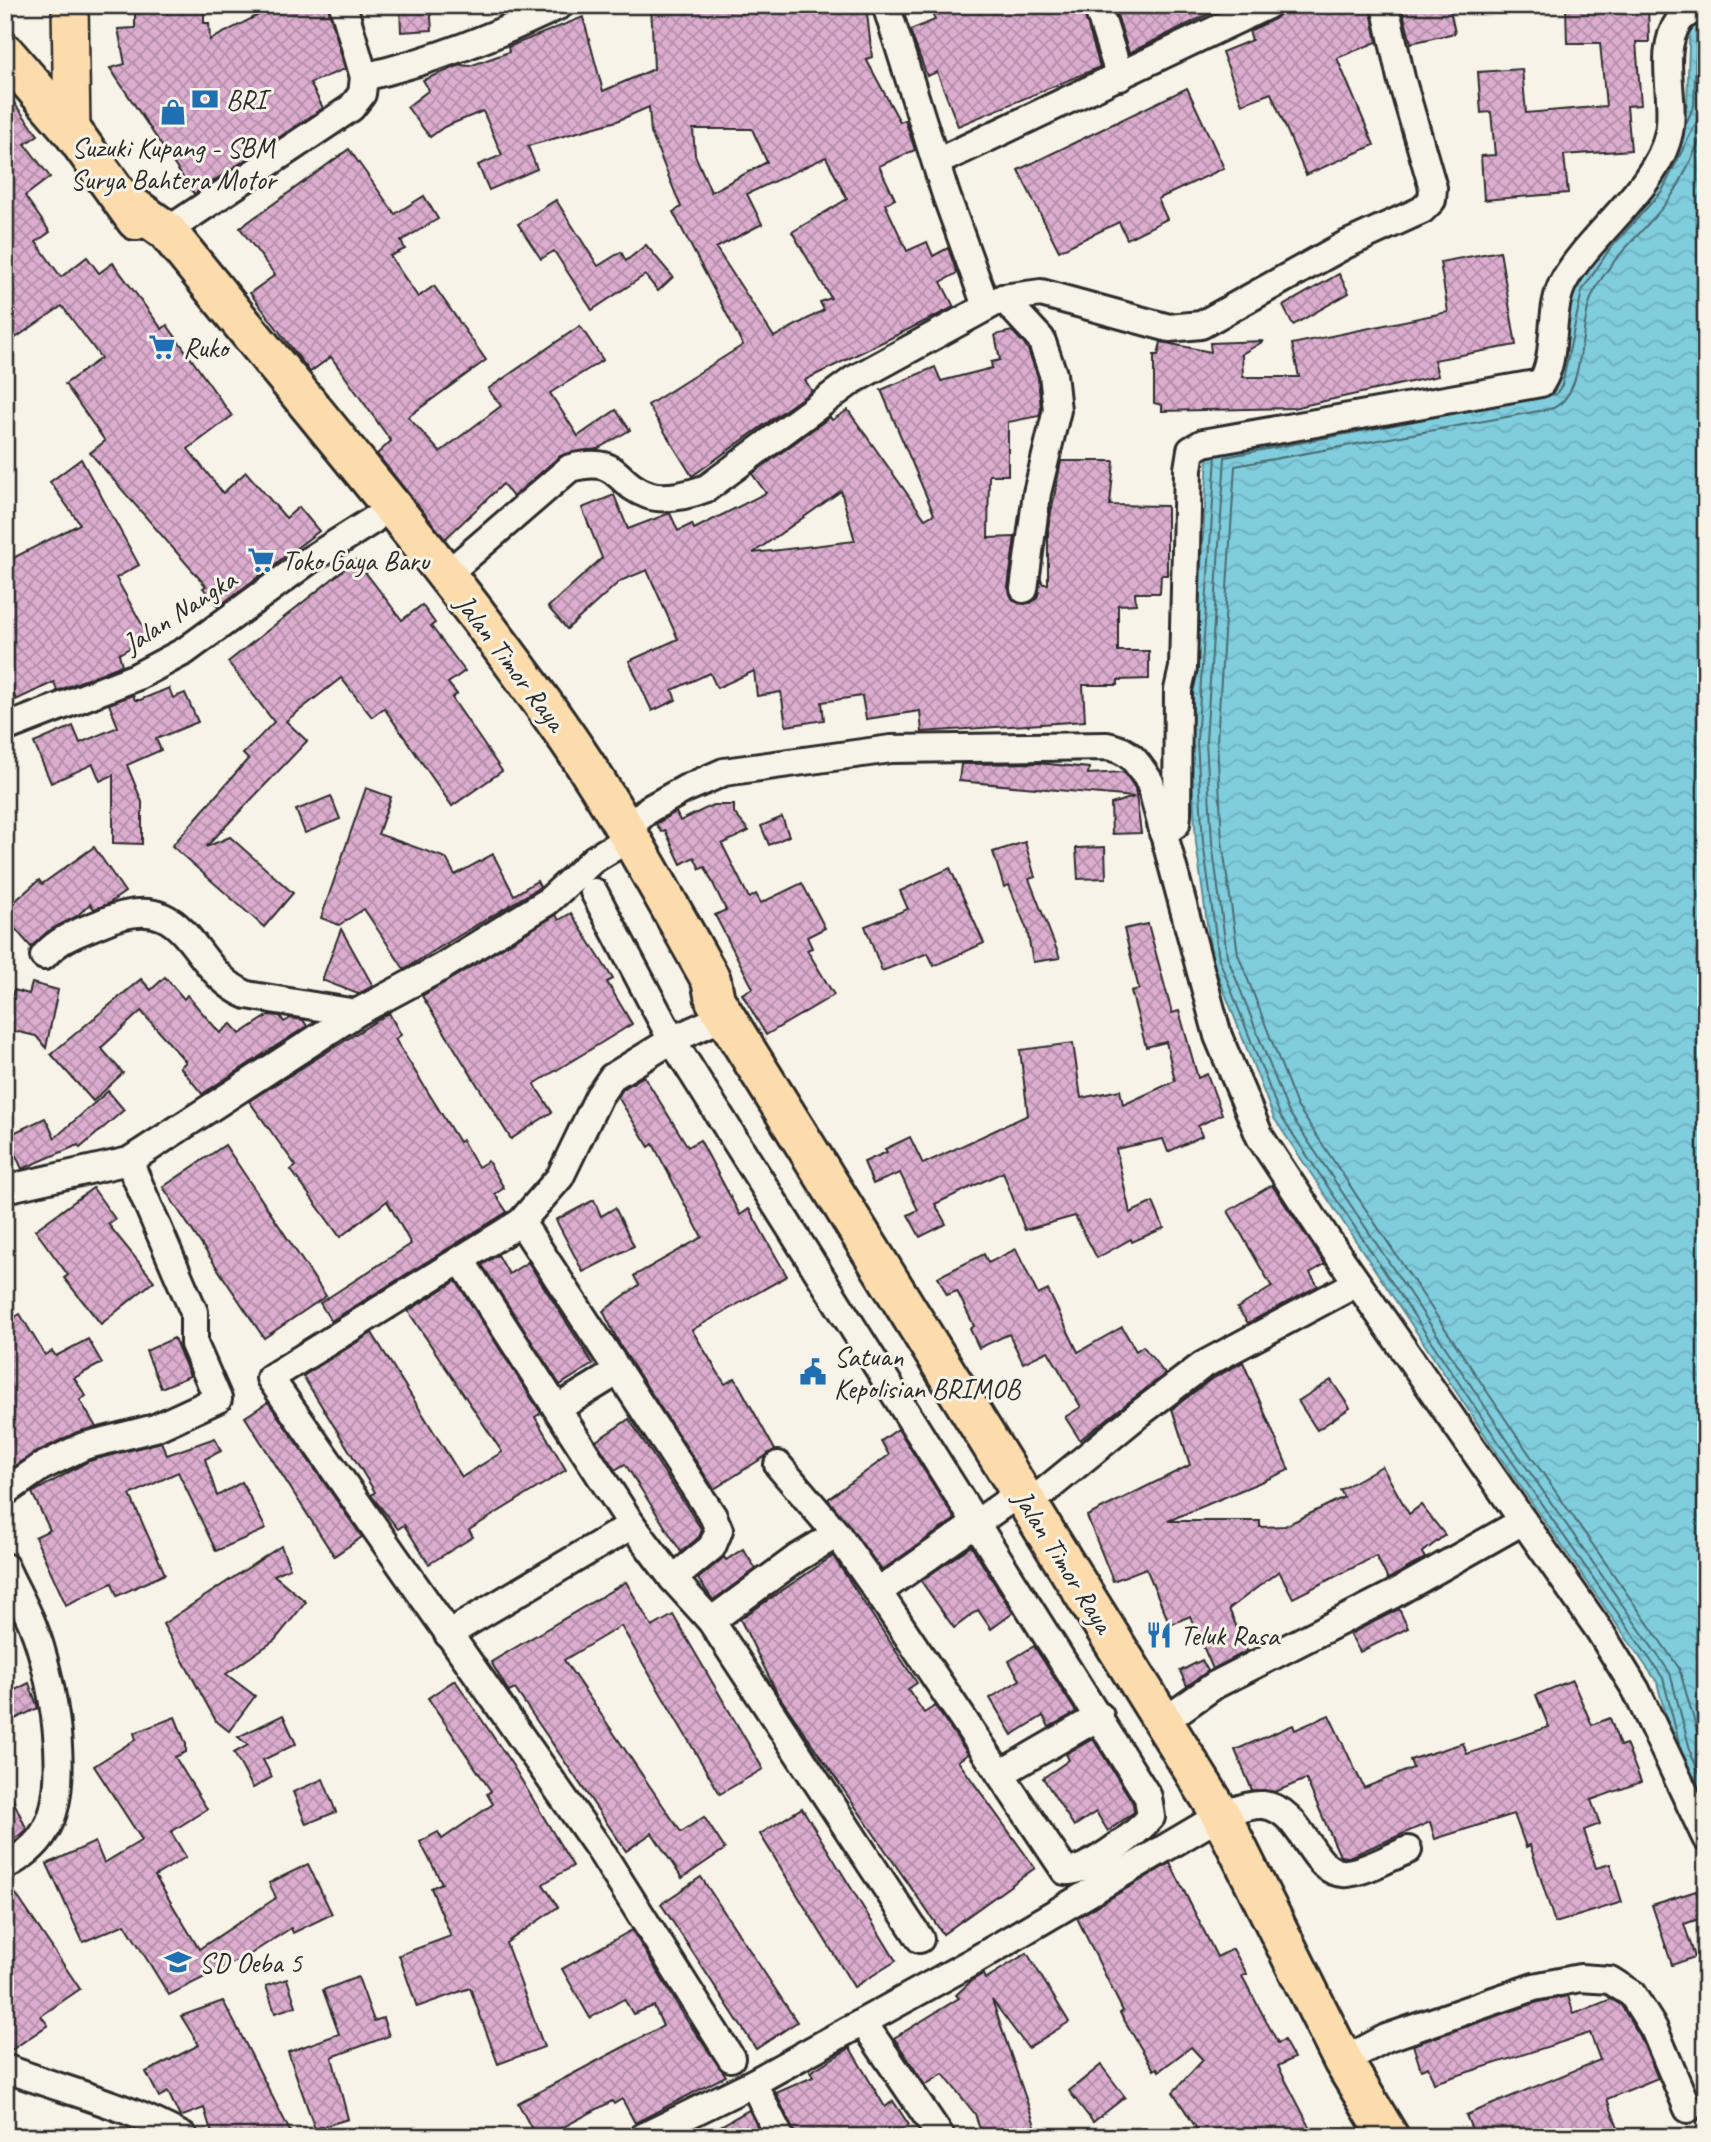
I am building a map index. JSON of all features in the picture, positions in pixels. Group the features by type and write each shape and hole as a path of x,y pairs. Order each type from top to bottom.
{"highway":[{"name":"Jalan Timor Raya","path":"5,53 72,131 152,245 428,588 620,838"},
{"name":"Jalan Timor Raya","path":"122,199 166,231 446,575 567,737 696,989 720,1008 1222,1815 1343,2061 1389,2137"}],"main road":[{"path":"70,5 72,131"}],"street":[{"path":"166,231 351,108 362,94 364,77 343,5"},
{"path":"364,77 422,63 487,40 560,5"},
{"path":"886,5 937,162 995,302 1041,339 1053,374 1057,410 1037,493 1024,589"},
{"path":"1097,5 1120,76"},
{"path":"937,162 1268,5"},
{"path":"446,575 570,468 591,463 603,465 614,469 649,495 689,495 707,488 853,380 995,302 1041,293 1169,328 1201,325 1345,244 1428,206 1433,188 1401,78 1385,5"},
{"path":"1163,833 1176,824 1178,690 1183,668 1188,469 1191,450 1203,443 1541,383 1547,369 1555,306 1563,281 1602,229 1641,186 1660,154 1669,131 1671,36 1679,20 1700,5"},
{"name":"Jalan Nangka","path":"5,728 136,677 185,651 308,561 373,520"},
{"path":"5,1189 129,1160 356,1013 440,968 547,902 649,809 723,772 891,749 1083,746 1124,749 1135,759 1150,782 1218,1036 1241,1097 1260,1137 1357,1283 1599,1630 1636,1690 1706,1838"},
{"path":"594,892 672,1040 979,1523 1149,1797 1151,1817 1142,1827 1082,1870 1065,1871 878,1592 837,1534 778,1465"},
{"path":"44,956 64,940 118,915 158,916 172,921 187,933 218,977 235,990 247,995 356,1013"},
{"path":"720,1008 612,1077 599,1096 560,1177 521,1222 462,1262 270,1378 600,1850 731,2058"},
{"path":"5,1492 41,1467 84,1446 155,1428 218,1399 194,1344 194,1312 129,1160"},
{"path":"521,1222 719,1530 712,1547 673,1579"},
{"path":"462,1262 632,1525 673,1579 712,1621 920,1939"},
{"path":"878,1592 979,1523 1025,1498 1203,1365 1357,1283"},
{"path":"558,1408 617,1372"},
{"path":"1163,1722 1215,1685 1392,1595 1523,1521"},
{"path":"448,1634 632,1525"},
{"path":"712,1621 797,1558 837,1534"},
{"path":"5,1567 34,1627 54,1701 59,1785 56,1805 46,1831 27,1853 5,1867"},
{"path":"1000,1774 1100,1716"},
{"path":"655,2134 972,1962 1222,1815 1250,1806 1265,1805 1289,1816 1314,1853 1326,1867 1334,1871 1347,1873 1408,1850"},
{"path":"1343,2061 1386,2038 1534,1987 1580,1978 1610,1980 1632,1994 1654,2029 1688,2109"},
{"path":"863,2022 941,2137"},
{"path":"5,2068 56,2088 131,2110 184,2137"},
{"path":"753,2083 780,2137"}],"water":[{"path":"1706,5 1706,1824 1677,1762 1657,1682 1495,1450 1274,1118 1212,960 1196,843 1190,740 1209,443 1546,382 1567,285 1649,182 1687,105 1690,15"}],"building":[{"name":"BRI","path":"135,5 204,5 204,23 209,23 210,40 278,5 286,5 289,11 304,5 328,5 345,69 310,83 323,108 194,194 110,68 125,64 118,29 135,28"},
{"path":"400,5 430,5 432,30 401,32"},
{"path":"651,5 866,5 872,57 866,59 900,122 905,120 915,150 879,166 895,199 885,204 907,251 927,242 933,256 948,248 957,273 941,282 954,307 805,380 812,391 692,476 648,405 743,345 673,212 681,207 651,133 649,107 617,121 528,146 537,169 489,190 478,165 502,155 483,111 444,127 430,137 407,107 429,90 423,80 461,65 470,66 509,52 508,47 583,17 603,91 654,69","holes":["693,129 752,129 767,162 711,192 695,155","826,157 847,199 792,232 831,298 820,302 824,310 774,337 716,248 762,224 747,194"]},
{"path":"928,5 1082,5 1100,67 958,126 937,72 927,76 910,30 935,20"},
{"path":"1114,5 1227,5 1129,53"},
{"path":"1284,5 1370,5 1377,42 1337,58 1374,145 1306,175 1271,93 1242,104 1222,52 1252,40 1249,31 1275,19"},
{"path":"1401,5 1449,5 1455,33 1411,43"},
{"path":"1566,5 1648,5 1649,42 1636,42 1641,105 1627,106 1631,150 1564,155 1568,193 1484,200 1481,156 1495,155 1491,112 1481,113 1478,72 1522,69 1526,113 1606,106 1600,43 1567,43"},
{"path":"1187,88 1224,168 1158,199 1167,219 1127,239 1119,222 1059,251 1018,170"},
{"path":"5,91 38,135 25,144 50,177 25,196 50,232 36,242 61,277 87,257 99,273 113,263 162,329 167,325 232,416 188,449 223,493 246,472 286,518 299,507 319,531 218,607 203,588 206,586 90,453 105,441 65,384 101,358 62,306 5,345"},
{"path":"349,149 395,214 424,196 438,219 401,241 405,249 390,256 418,297 434,286 486,360 408,417 440,452 501,406 488,389 580,326 603,360 550,393 578,436 616,410 630,430 597,449 560,456 513,497 503,484 445,539 377,454 391,441 331,357 310,372 250,293 275,275 240,228"},
{"path":"556,200 598,266 621,252 626,261 646,245 673,277 658,291 645,275 592,310 554,251 541,259 518,224"},
{"path":"1500,251 1516,345 1434,360 1438,376 1293,408 1162,411 1162,405 1154,403 1154,355 1158,355 1161,342 1211,352 1210,343 1264,341 1240,355 1242,354 1243,377 1299,377 1292,344 1448,312 1440,262"},
{"path":"1339,274 1349,293 1293,325 1283,306"},
{"path":"1012,331 1027,347 1038,377 1041,409 1039,416 1008,422 1008,475 989,475 988,538 1015,537 1008,587 1014,601 1031,603 1037,598 1041,579 1043,584 1048,584 1048,528 1061,461 1114,461 1110,505 1167,506 1167,575 1161,575 1160,593 1135,593 1136,604 1118,605 1118,651 1149,651 1149,679 1118,680 1118,685 1083,685 1085,721 922,732 920,711 866,719 862,696 822,702 824,720 786,726 781,692 757,696 754,671 717,688 710,673 672,690 676,700 652,711 629,661 678,639 647,570 620,581 567,629 548,607 602,558 582,508 614,495 628,529 670,513 678,531 692,524 694,529 766,493 752,474 830,417 832,420 848,410 925,519 934,514 881,390 935,367 941,381 992,368 991,362 1000,360 995,335","holes":["841,491 855,541 753,553"]},
{"path":"81,459 139,565 116,578 149,637 119,654 122,665 57,691 54,682 16,700 5,675 5,562 80,524 50,482"},
{"path":"356,560 402,620 422,605 435,623 431,626 465,671 448,683 457,694 452,698 502,771 452,806 384,708 372,717 341,678 286,721 307,741 206,847 230,837 293,893 264,927 172,846 248,759 243,754 274,722 228,662"},
{"path":"169,688 173,698 185,693 198,722 156,739 161,750 127,765 142,802 142,844 113,843 113,775 100,781 93,764 51,783 34,743 73,726 80,743 118,727 109,704 133,695 135,700 140,700"},
{"path":"1038,763 1089,768 1088,774 1124,772 1135,788 1141,833 1112,834 1111,804 1134,797 959,781 961,764"},
{"path":"366,788 391,797 378,834 446,858 455,875 493,854 514,895 537,881 540,887 404,969 364,909 339,925 321,918"},
{"path":"331,796 340,819 305,833 296,810"},
{"path":"713,805 734,805 734,813 749,831 722,844 749,898 756,894 761,903 802,883 825,928 807,937 812,948 807,950 834,995 766,1035 742,994 753,988 715,915 726,910 705,867 700,869 694,857 681,864 665,830 661,832 656,824 676,812 680,821"},
{"path":"782,817 789,836 769,845 761,826"},
{"path":"1025,842 1035,877 1029,879 1060,958 1033,962 1027,930 1009,885 1004,887 993,852"},
{"path":"94,847 125,892 106,905 94,909 90,904 77,916 47,932 31,947 5,917 5,910 39,880 42,884"},
{"path":"1105,847 1106,878 1078,879 1076,848"},
{"path":"950,868 984,943 934,966 928,953 882,971 865,926 908,909 900,891"},
{"path":"571,913 613,979 607,982 632,1024 534,1084 552,1112 511,1139 422,996 556,915 559,920"},
{"path":"1148,924 1172,1013 1179,1011 1198,1078 1207,1074 1222,1114 1198,1126 1202,1136 1168,1152 1163,1139 1116,1149 1130,1213 1153,1202 1164,1228 1132,1242 1131,1239 1097,1258 1075,1216 1025,1230 1003,1172 935,1204 946,1224 920,1237 908,1215 918,1210 900,1173 873,1184 864,1162 887,1152 885,1149 910,1137 923,1164 1028,1115 1020,1050 1073,1043 1081,1098 1120,1090 1123,1105 1175,1081 1166,1042 1146,1047 1131,991 1139,989 1124,929"},
{"path":"341,929 373,986 358,994 322,980"},
{"path":"165,977 184,999 187,995 220,1033 231,1024 240,1034 269,1015 280,1016 284,1022 291,1018 303,1020 307,1026 202,1094 180,1067 186,1062 141,1011 101,1048 123,1073 93,1101 51,1054 141,979 151,990"},
{"path":"32,983 58,990 46,1048 36,1036 5,1029 5,995 12,995 14,990 29,994"},
{"path":"389,1013 401,1035 395,1039 459,1142 462,1140 478,1167 488,1161 504,1188 495,1194 507,1212 331,1321 320,1303 411,1244 387,1201 340,1237 291,1170 296,1166 249,1101"},
{"path":"644,1076 688,1147 700,1140 740,1215 749,1209 787,1276 692,1330 725,1384 735,1378 775,1450 714,1489 621,1347 603,1311 639,1285 634,1276 702,1237 653,1144 649,1147 618,1097 623,1089"},
{"path":"108,1091 124,1110 80,1148 78,1145 22,1169 7,1136 45,1118 55,1138"},
{"path":"225,1145 326,1296 264,1338 163,1187"},
{"path":"1272,1185 1325,1264 1310,1273 1318,1286 1248,1323 1237,1308 1272,1287 1228,1211"},
{"path":"93,1188 115,1219 108,1224 154,1281 101,1324 64,1278 68,1275 35,1230"},
{"path":"594,1200 601,1216 615,1208 634,1246 583,1272 556,1220"},
{"path":"1016,1249 1038,1295 1048,1290 1078,1352 1122,1327 1136,1351 1143,1346 1165,1374 1080,1440 1065,1417 1081,1407 1048,1351 1023,1363 1009,1334 979,1348 970,1329 974,1326 957,1291 947,1295 938,1277 984,1254 988,1263"},
{"path":"498,1255 509,1274 528,1262 593,1364 560,1385 482,1265"},
{"path":"456,1281 541,1413 535,1417 566,1470 469,1530 473,1537 429,1564 404,1525 398,1529 371,1495 375,1492 303,1376 372,1333 462,1477 502,1452 408,1311"},
{"path":"20,1314 45,1355 52,1351 56,1356 88,1339 102,1363 74,1378 86,1396 80,1400 96,1427 77,1432 34,1453 5,1473 5,1323"},
{"path":"174,1338 190,1376 161,1388 146,1351"},
{"path":"1243,1362 1289,1470 1168,1521 1260,1521 1260,1527 1285,1526 1344,1497 1340,1490 1382,1466 1409,1514 1421,1505 1445,1535 1422,1553 1425,1558 1388,1579 1376,1556 1293,1598 1279,1571 1229,1609 1247,1651 1213,1669 1190,1616 1170,1625 1146,1568 1113,1581 1087,1516 1190,1465 1172,1409 1210,1380"},
{"path":"1331,1380 1350,1408 1317,1430 1298,1401"},
{"path":"268,1402 362,1537 334,1556 245,1417"},
{"path":"629,1419 702,1530 699,1537 681,1552 625,1464 615,1470 596,1441"},
{"path":"898,1429 955,1519 882,1570 828,1499 889,1455 881,1441"},
{"path":"215,1438 221,1451 205,1459 217,1496 242,1482 266,1529 216,1551 178,1472 130,1495 165,1574 117,1596 112,1583 66,1605 35,1537 50,1530 32,1493 89,1461 161,1442 167,1455"},
{"path":"281,1546 290,1568 274,1575 306,1602 275,1640 226,1674 255,1696 229,1731 216,1721 163,1624"},
{"path":"971,1546 1013,1613 991,1629 978,1610 954,1628 921,1581"},
{"path":"743,1549 756,1569 713,1600 698,1579 724,1557 726,1560"},
{"path":"833,1556 917,1683 908,1689 924,1713 935,1706 968,1754 958,1761 1035,1868 943,1934 777,1693 740,1619"},
{"path":"626,1582 652,1627 673,1615 763,1769 720,1794 621,1626 564,1660 681,1832 704,1817 725,1849 682,1878 652,1833 626,1851 515,1689 509,1692 491,1662"},
{"path":"1399,1609 1408,1628 1360,1652 1350,1634"},
{"path":"1034,1646 1076,1712 1049,1727 1043,1716 1012,1735 990,1698 1020,1680 1009,1661"},
{"path":"1202,1660 1208,1671 1187,1686 1180,1671"},
{"path":"455,1680 513,1766 573,1866 543,1884 558,1907 506,1943 544,2047 498,2064 470,1988 417,2007 399,1955 451,1936 431,1888 442,1883 420,1842 438,1832 442,1839 493,1804 487,1794 491,1791 428,1698"},
{"path":"1572,1680 1592,1725 1610,1718 1620,1746 1626,1744 1641,1782 1591,1800 1600,1824 1584,1830 1596,1868 1610,1864 1622,1902 1555,1923 1530,1845 1526,1847 1514,1814 1435,1839 1430,1822 1349,1857 1340,1856 1306,1779 1275,1792 1252,1790 1235,1750 1293,1725 1295,1730 1329,1715 1364,1788 1413,1768 1410,1760 1463,1743 1467,1754 1549,1727 1536,1695"},
{"path":"29,1683 38,1708 5,1724 5,1695"},
{"path":"283,1715 296,1744 263,1760 272,1777 253,1788 234,1753 248,1745 238,1737"},
{"path":"175,1717 186,1744 186,1752 175,1757 207,1809 171,1832 186,1857 155,1876 199,1949 276,1898 269,1883 308,1864 332,1914 293,1933 291,1928 249,1955 169,1995 125,1924 83,1942 47,1864 95,1842 104,1863 142,1840 94,1766 136,1739 134,1733"},
{"path":"1093,1739 1133,1803 1134,1812 1108,1831 1096,1812 1074,1826 1043,1778 1069,1760 1066,1754"},
{"path":"323,1779 336,1812 306,1824 293,1792"},
{"path":"5,1783 27,1830 5,1845"},
{"path":"802,1808 896,1961 854,1987 760,1834"},
{"path":"1170,1863 1217,1957 1233,1949 1247,1974 1242,1976 1278,2043 1284,2040 1294,2058 1278,2066 1311,2129 1296,2137 1202,2137 1173,2092 1203,2060 1191,2047 1159,2071 1157,2068 1154,2070 1120,2013 1123,2011 1077,1918"},
{"path":"701,1877 797,2022 756,2049 661,1904"},
{"path":"7,1881 80,1989 41,2016 48,2025 7,2053"},
{"path":"1696,1891 1705,1917 1684,1924 1695,1957 1672,1965 1652,1905"},
{"path":"632,1930 688,2022 726,2076 635,2123 622,2099 614,2104 612,2101 545,2137 536,2137 518,2103 663,2026 654,2006 633,2014 624,1999 590,2018 562,1969"},
{"path":"1027,1953 1069,2022 1028,2048 992,2000 1039,2137 983,2137 975,2114 943,2074 925,2085 894,2038 959,1998 956,1995 971,1981 983,1974 985,1979"},
{"path":"358,1977 374,2021 383,2018 389,2036 332,2057 348,2119 315,2129 288,2052 339,2034 323,1990"},
{"path":"287,1979 296,2006 275,2013 266,1986"},
{"path":"1568,1996 1574,2014 1611,1999 1621,2005 1640,2036 1658,2078 1607,2099 1622,2137 1475,2137 1466,2115 1600,2060 1590,2033 1434,2083 1428,2067 1421,2070 1413,2045 1538,2002"},
{"path":"223,2001 293,2137 213,2137 204,2108 180,2117 168,2092 159,2097 146,2072 199,2045 181,2016"},
{"path":"850,2048 885,2107 893,2101 909,2125 892,2137 796,2137 776,2093 813,2077 810,2072"},
{"path":"1101,2065 1125,2097 1093,2122 1069,2091"},
{"path":"749,2110 761,2134 756,2137 701,2137"}],"place":[{"name":"BRI","path":"205,99"},
{"name":"Suzuki Kupang - SBM Surya Bahtera Motor","path":"173,112"},
{"name":"Ruko","path":"162,347"},
{"name":"Toko Gaya Baru","path":"261,560"},
{"name":"Satuan Kepolisian BRIMOB","path":"813,1372"},
{"name":"Teluk Rasa","path":"1159,1635"},
{"name":"SD Oeba 5","path":"178,1962"}]}
